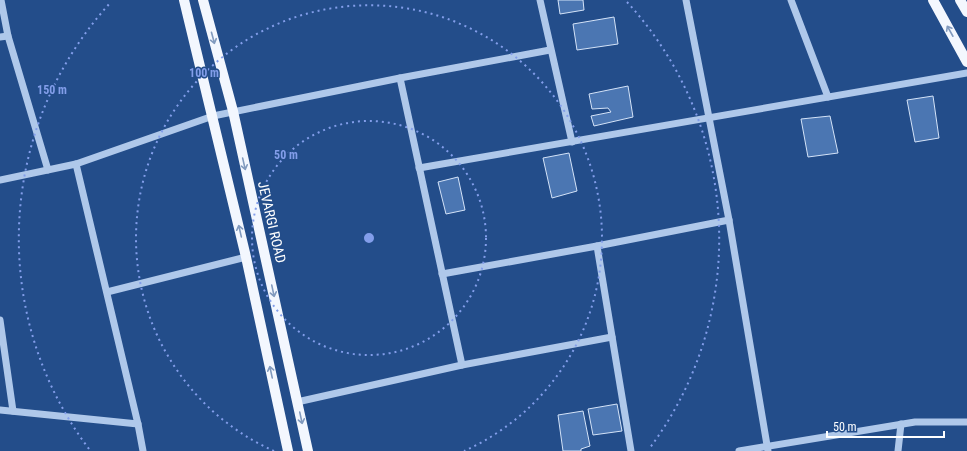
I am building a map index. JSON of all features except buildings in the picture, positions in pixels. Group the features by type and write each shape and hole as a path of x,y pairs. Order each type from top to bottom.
{"main road":[{"path":"184,0 246,257 288,451"},
{"name":"JEVARGI ROAD","path":"203,0 233,112 308,451"},
{"path":"933,0 967,62"},
{"path":"960,0 967,12"}],"street":[{"path":"1,0 8,36 48,170"},
{"path":"540,0 550,50 572,142"},
{"path":"686,0 729,220 768,449"},
{"path":"791,0 828,97"},
{"path":"0,37 8,36"},
{"path":"0,180 76,164 213,116 400,78 550,50"},
{"path":"419,168 967,73"},
{"path":"400,78 462,365"},
{"path":"76,164 138,424 143,451"},
{"path":"442,274 729,220"},
{"path":"597,246 631,451"},
{"path":"107,292 246,257"},
{"path":"0,320 13,411"},
{"path":"297,402 462,365 612,337"},
{"path":"0,410 138,424"},
{"path":"739,451 768,449 915,422 967,422"},
{"path":"898,451 901,424"}]}
